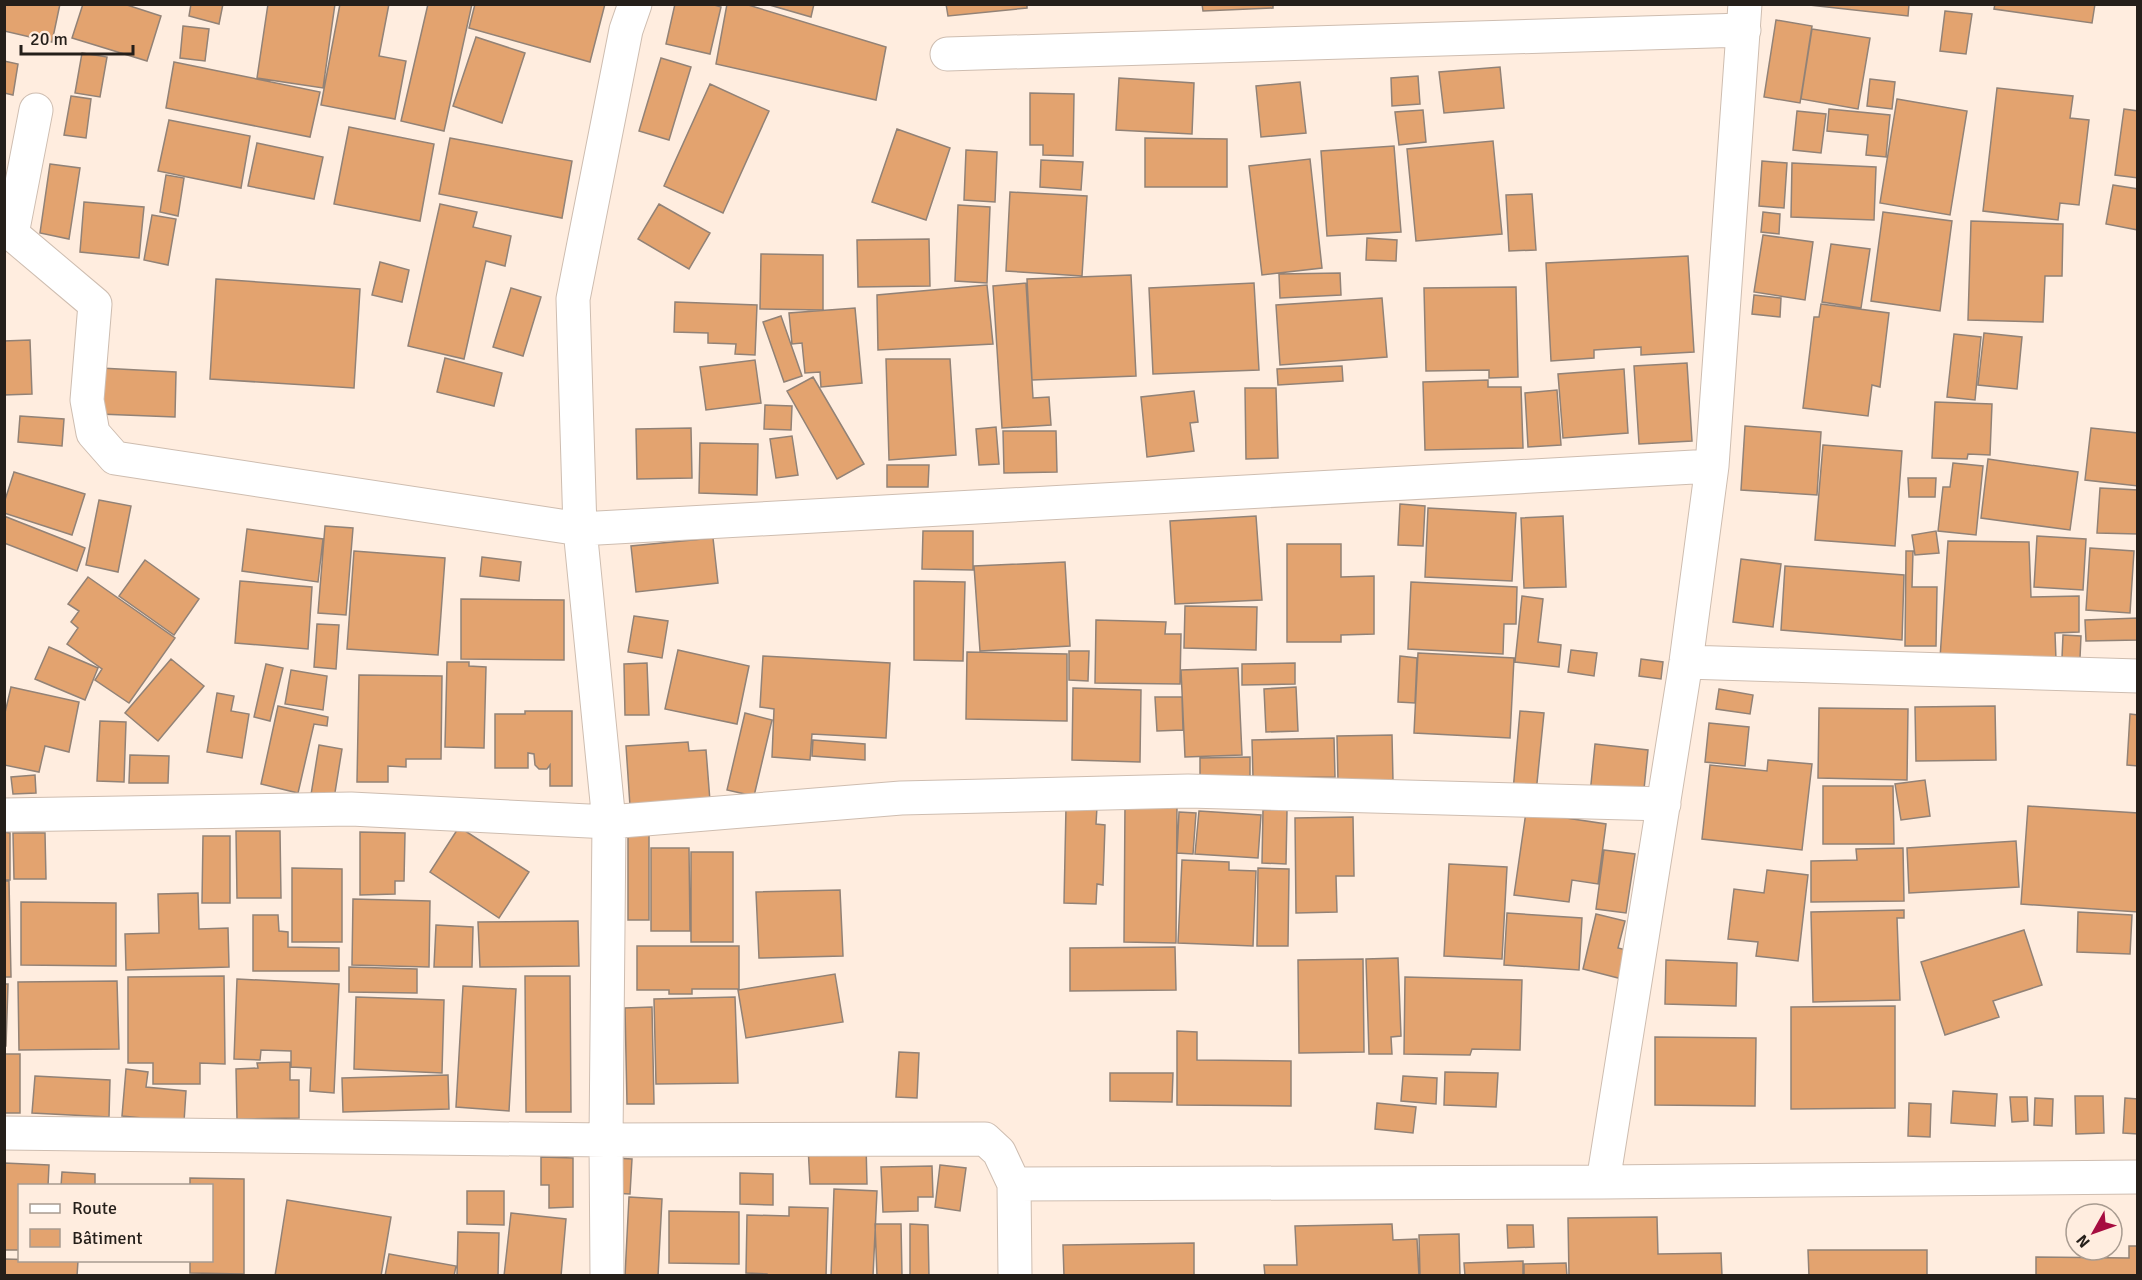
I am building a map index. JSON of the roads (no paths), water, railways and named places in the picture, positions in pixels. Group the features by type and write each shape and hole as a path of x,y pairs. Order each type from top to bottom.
{"street":[{"path":"607,1275 609,822 580,530 573,299 626,30 635,4"},
{"path":"947,54 1744,17 1712,466 1686,662 1603,1182"},
{"path":"36,110 12,234 94,304 87,400 93,433 115,458 580,530 1712,466"},
{"path":"1686,662 2138,676"},
{"path":"4,815 351,809 609,822 901,798 1188,791 1664,804"},
{"path":"4,1133 606,1140 985,1139 999,1152 1014,1184 1015,1275"},
{"path":"1014,1184 2138,1177"}]}
